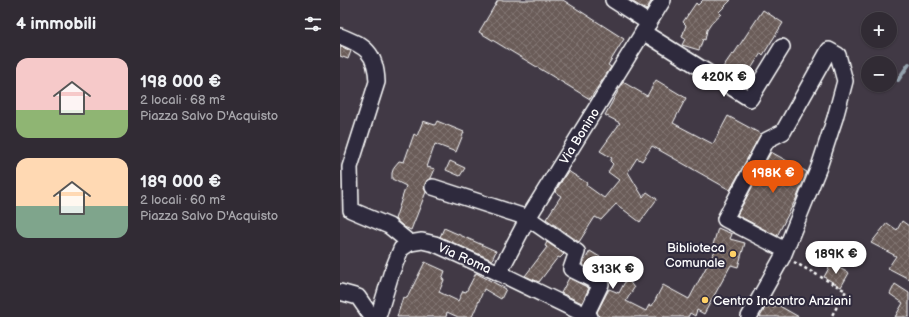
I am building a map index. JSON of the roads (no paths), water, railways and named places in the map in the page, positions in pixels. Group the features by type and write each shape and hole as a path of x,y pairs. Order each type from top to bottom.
{"street":[{"path":"613,0 646,27 750,99 782,47"},
{"name":"Via Bonino","path":"499,273 528,218 663,0"},
{"path":"340,36 359,44 371,56 376,67 377,82 350,167 351,210 389,226 410,243 401,249 390,274 376,317 358,297 340,292"},
{"path":"749,317 784,253 819,167 835,118 845,81 838,55 829,50 783,132 767,140 725,219 784,253"},
{"path":"433,187 528,218 577,252 571,269 601,284 588,316"},
{"name":"Via Roma","path":"410,243 422,241 434,244 499,273 588,316"}],"waterway":[{"path":"898,80 909,64"}],"place":[{"name":"Biblioteca Comunale","path":"733,254"},
{"name":"Centro Incontro Anziani","path":"705,300"}]}
